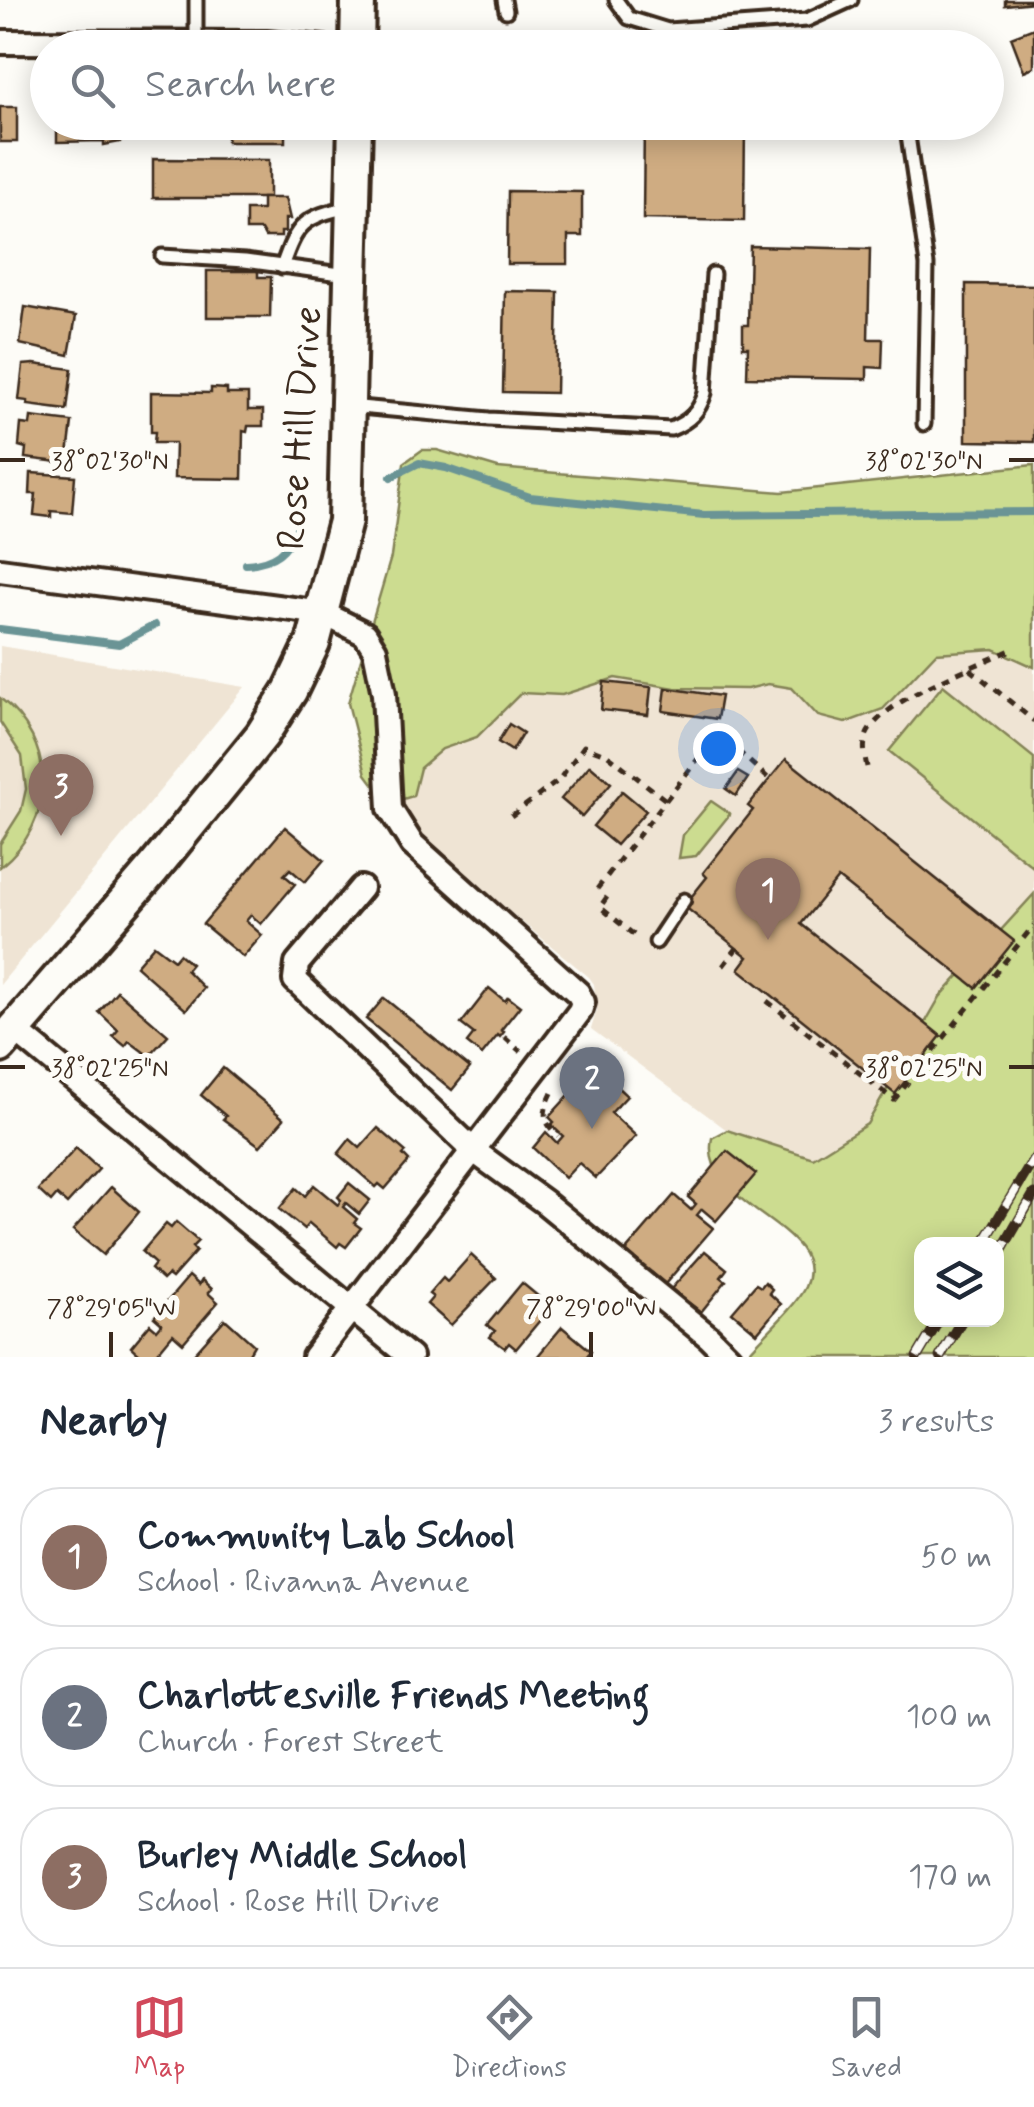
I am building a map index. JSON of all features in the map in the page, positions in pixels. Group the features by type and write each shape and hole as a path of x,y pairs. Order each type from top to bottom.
{"street":[{"path":"357,30 358,0"},
{"path":"0,42 30,42"},
{"name":"Rose Hill Drive","path":"8,1038 262,735 290,691 313,643 345,520 355,140"},
{"path":"0,570 323,613 365,634 374,650 384,694 390,809 412,844 578,993 583,1002 580,1012 314,1357"},
{"path":"362,888 297,964 295,980 474,1151 710,1336 728,1357"},
{"path":"8,1038 410,1357"}],"lane":[{"path":"196,0 196,30"},
{"path":"616,0 629,18 668,30 807,20 851,0"},
{"path":"909,140 926,265 924,424"},
{"path":"282,267 293,234 313,215 354,206"},
{"path":"162,256 202,256 352,276"},
{"path":"349,406 489,419 672,429 687,423 700,408 705,393 712,274"},
{"path":"656,942 684,900"}],"path":[{"path":"868,767 863,754 868,732 901,701 1015,648"},
{"path":"970,669 1034,721"},
{"path":"597,888 718,733 768,779"},
{"path":"511,816 558,781 584,746 608,755 666,801"},
{"path":"607,897 600,907 640,940"},
{"path":"767,1001 894,1100 1034,926"},
{"path":"723,966 737,948"},
{"path":"504,1037 527,1057"},
{"path":"552,1093 543,1114 546,1124 558,1136"}],"shaded area":[{"path":"0,646 245,687 0,985"},
{"path":"994,649 1034,667 1034,894 867,1124 813,1158 727,1130 591,1029 597,1010 594,984 589,977 421,839 403,803 413,795 420,768 442,749 477,737 521,693 562,695 615,678 675,688 747,689 768,684 792,688 818,716 883,709 936,653"}],"green space":[{"path":"422,450 437,450 498,468 782,492 1034,465 1034,667 994,649 936,653 883,709 845,723 818,716 792,688 768,684 747,689 675,688 615,678 562,695 521,693 477,737 442,749 420,768 413,796 397,801 383,797 366,774 348,703 391,557 404,463"},
{"path":"943,685 1034,758 1033,867 889,751"},
{"path":"0,698 19,716 32,737 43,782 32,828 19,849 0,867 0,844 21,811 26,789 22,756 0,722"},
{"path":"711,801 730,814 696,856 679,858 683,835"},
{"path":"1034,894 1034,1357 751,1357 750,1351 801,1295 808,1266 800,1248 784,1232 724,1182 713,1162 712,1138 727,1130 813,1158 867,1124 940,997"}],"building":[{"path":"1005,0 1034,0 1034,2 1005,5"},
{"path":"1034,28 1034,67 1024,71 1011,37"},
{"path":"0,107 17,107 17,142 0,142"},
{"path":"120,140 104,145 104,141 57,142"},
{"path":"227,140 285,140 285,142"},
{"path":"644,140 745,140 744,221 643,219"},
{"path":"153,159 269,160 269,198 153,198"},
{"path":"508,191 582,192 582,236 568,236 568,264 507,264"},
{"path":"262,198 285,198 290,219 285,219 281,237 265,237 261,230 246,230 246,210 262,210"},
{"path":"750,246 870,249 868,339 883,339 882,368 867,367 867,379 747,377 748,347 743,347 743,325 748,325"},
{"path":"207,271 258,271 258,277 271,277 270,317 207,317"},
{"path":"966,284 1034,285 1034,442 966,441"},
{"path":"505,291 558,292 556,393 503,392"},
{"path":"25,307 76,316 69,355 20,344"},
{"path":"23,365 72,369 67,410 28,405 28,401 19,400"},
{"path":"211,388 227,389 227,394 248,394 248,410 263,410 263,426 248,426 247,432 243,431 242,479 174,478 175,443 154,443 155,432 151,432 151,392 211,393"},
{"path":"31,417 72,422 67,463 25,458 26,448 19,446 21,424 30,425"},
{"path":"31,473 75,476 72,513 51,511 51,517 34,515 36,494 30,494"},
{"path":"604,682 651,687 648,715 601,710"},
{"path":"666,688 721,696 717,719 663,711"},
{"path":"509,724 523,733 512,751 498,742"},
{"path":"786,759 1014,941 976,988 838,878 801,924 941,1036 895,1094 739,969 748,957 684,906 707,877 703,873 753,810 748,806"},
{"path":"590,765 611,783 582,817 561,799"},
{"path":"738,772 748,778 736,796 726,789"},
{"path":"622,791 646,811 616,845 593,826"},
{"path":"285,827 324,860 305,882 290,869 284,875 295,884 261,924 251,915 246,921 262,935 243,957 203,924"},
{"path":"154,945 174,960 179,954 191,964 186,970 204,988 186,1010 136,966"},
{"path":"489,988 505,1001 508,997 520,1006 501,1030 504,1032 482,1055 467,1043 474,1034 461,1024"},
{"path":"117,991 168,1035 149,1056 129,1041 125,1046 113,1036 118,1030 99,1012"},
{"path":"384,998 470,1068 452,1090 366,1019"},
{"path":"223,1068 284,1119 260,1146 223,1119 226,1116 201,1095"},
{"path":"602,1073 627,1096 611,1113 636,1136 596,1178 579,1163 565,1178 533,1148 546,1132 557,1143 563,1136 551,1125 554,1122 549,1117 571,1093 576,1097 582,1094"},
{"path":"378,1128 406,1152 403,1155 409,1161 385,1189 379,1184 376,1187 338,1154 350,1139 360,1148"},
{"path":"76,1148 99,1169 67,1204 57,1195 51,1202 38,1190"},
{"path":"727,1151 756,1174 716,1221 702,1209 697,1215 713,1228 665,1284 652,1273 649,1278 640,1270 643,1266 626,1251 674,1195 691,1210 696,1204 688,1197"},
{"path":"349,1183 370,1200 359,1214 346,1203 343,1207 361,1228 346,1247 340,1243 337,1247 309,1223 304,1229 279,1209 296,1188 305,1196 314,1185 338,1205 338,1197"},
{"path":"111,1187 139,1212 103,1255 73,1230"},
{"path":"176,1222 198,1241 192,1247 196,1251 172,1278 168,1275 163,1280 151,1269 155,1264 142,1252 166,1224 171,1228"},
{"path":"705,1251 727,1269 721,1277 726,1281 701,1312 671,1289"},
{"path":"471,1255 496,1278 451,1325 427,1304 433,1297 429,1294 443,1278 447,1282"},
{"path":"189,1276 199,1285 202,1280 218,1302 183,1343 173,1334 154,1357 142,1357 131,1347 150,1324 157,1330 162,1324 154,1317"},
{"path":"765,1282 772,1289 769,1293 781,1304 757,1333 732,1312 756,1284 761,1287"},
{"path":"522,1283 551,1307 516,1349 509,1343 505,1348 490,1337 495,1331 487,1325"},
{"path":"225,1319 254,1345 247,1357 191,1357"},
{"path":"562,1327 591,1351 586,1357 537,1357"}],"waterway":[{"path":"391,477 419,463 446,468 530,497 704,515 1034,512"},
{"path":"246,564 278,554 299,525"},
{"path":"0,629 119,644 155,625"}],"railway":[{"path":"987,1237 1034,1159"},
{"path":"1004,1246 1034,1194"},
{"path":"917,1357 935,1327"},
{"path":"940,1357 958,1327"}],"place":[{"name":"Burley Middle School","path":"61,836"},
{"name":"Community Lab School","path":"768,940"},
{"name":"Charlottesville Friends Meeting","path":"592,1129"}]}
